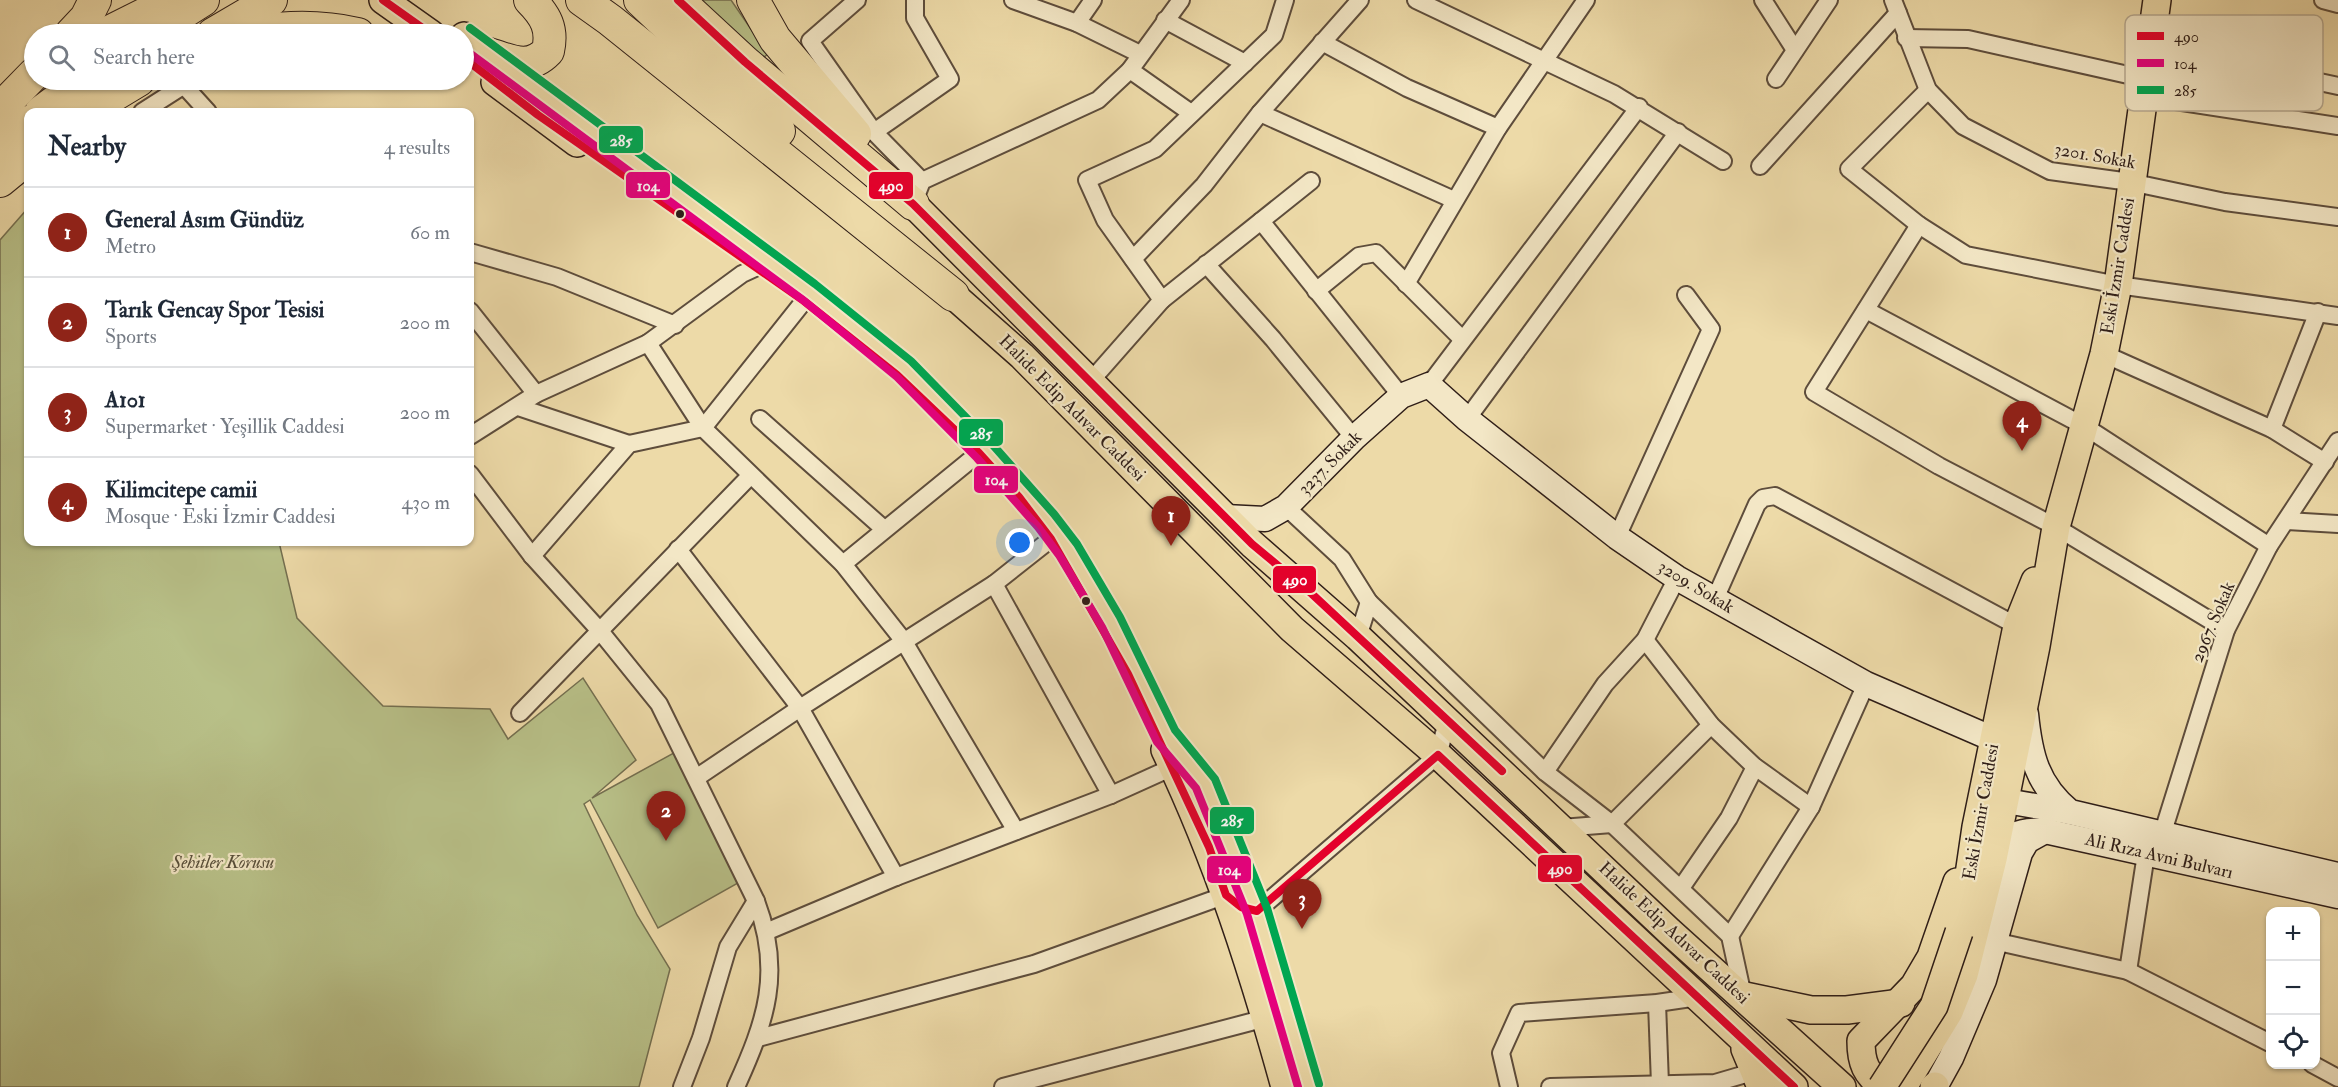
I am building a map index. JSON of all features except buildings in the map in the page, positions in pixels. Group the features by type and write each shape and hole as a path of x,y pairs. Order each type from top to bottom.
{"highway":[{"path":"80,24 95,0"},
{"path":"125,24 173,0"},
{"path":"164,24 203,0"},
{"path":"230,24 271,0"},
{"path":"474,52 518,63 532,63 548,51 550,27 542,12 530,0"},
{"path":"582,0 953,295"},
{"path":"640,0 953,295"},
{"path":"678,0 745,62 917,192"},
{"path":"753,0 775,39 842,121 890,170 917,192"},
{"path":"0,145 10,113 24,90"},
{"path":"10,113 33,90"},
{"path":"46,108 71,90"},
{"path":"93,108 122,90"},
{"path":"0,181 24,161"}],"main road":[{"path":"382,0 417,24"},
{"path":"415,0 440,24"},
{"name":"Eski İzmir Caddesi","path":"2155,15 2157,0"},
{"path":"474,55 809,292 904,369 985,451 1046,520 1079,567 1111,622 1166,736 1205,783 1257,911 1309,1087"},
{"path":"474,56 538,115 804,301 897,375 980,453 1019,497 1051,539 1128,674 1173,767 1209,847 1226,895 1266,1018 1285,1087"},
{"name":"Eski İzmir Caddesi","path":"1903,1087 1949,1012 1976,936 2025,704 2056,527 2104,354 2118,285 2141,111"},
{"name":"Halide Edip Adıvar Caddesi","path":"917,192 1089,383 1225,517 1448,719 1669,931 1743,996 1831,1083"},
{"name":"Halide Edip Adıvar Caddesi","path":"953,295 1022,356 1292,629 1438,755 1794,1087"},
{"name":"3209. Sokak","path":"1429,385 1467,419 1617,537 1677,578 1866,684 1994,739"},
{"name":"3237. Sokak","path":"1225,517 1265,519 1286,507 1354,438 1401,396 1429,385"},
{"name":"Eski İzmir Caddesi","path":"1882,1087 1934,1006 1948,972 1976,936 1970,876 1976,827 2017,626 2056,527"},
{"name":"Ali Rıza Avni Bulvarı","path":"2025,704 2029,741 2037,769 2052,797 2070,812"},
{"path":"1831,1083 1861,1041 1901,1003 1931,957 1976,827 1985,813 2006,801"},
{"name":"Ali Rıza Avni Bulvarı","path":"2006,801 2070,812 2338,875"},
{"name":"Ali Rıza Avni Bulvarı","path":"1993,859 2001,843 2013,833 2028,830 2046,831 2338,896"},
{"path":"1935,1087 1951,1058 1977,996 1976,936 2027,841 2046,831"},
{"path":"1226,895 1241,907 1257,911"},
{"path":"1743,996 1810,1010 1847,1010 1901,1003"},
{"path":"1737,1035 1759,1079"},
{"path":"1861,1041 1861,1057 1866,1071 1882,1087"}],"street":[{"path":"857,0 810,40 917,192 1098,100 1130,70 1180,0"},
{"path":"874,132 950,79 915,18 915,0"},
{"path":"1013,0 1077,23 1140,54"},
{"path":"1077,23 1093,0"},
{"path":"1162,300 1105,220 1087,180 1155,149 1274,35 1285,0"},
{"path":"1133,259 1204,185 1260,113 1359,0"},
{"path":"1416,0 1544,59 1639,107 1723,161"},
{"path":"1406,284 1498,128 1586,0"},
{"path":"1763,0 1795,50"},
{"path":"1776,80 1829,0"},
{"path":"2323,0 2338,4"},
{"path":"1760,166 1896,7"},
{"name":"3201. Sokak","path":"1896,7 1906,38 1928,90 1963,126 2050,171 2130,182 2225,202 2338,216"},
{"path":"1166,20 1245,63"},
{"path":"1906,38 1968,39 2125,82"},
{"path":"1322,42 1407,88 1498,128"},
{"path":"1130,70 1191,113"},
{"path":"2323,83 2338,86"},
{"path":"148,108 173,90"},
{"path":"192,90 205,108"},
{"path":"1928,90 1849,168 1919,225 1966,255 2118,285 2338,316"},
{"path":"1429,385 1639,107"},
{"path":"2262,111 2338,126"},
{"path":"1260,113 1454,200"},
{"path":"1467,419 1678,132"},
{"path":"1089,383 1162,300 1311,181"},
{"path":"1261,221 1401,396"},
{"path":"1919,225 1814,392 1939,466 2056,527 2226,630"},
{"path":"474,253 557,277 675,325"},
{"path":"1316,291 1359,256 1376,253 1462,339"},
{"path":"1206,264 1273,339 1354,438"},
{"path":"474,434 536,394 648,343 742,274 755,267"},
{"path":"1617,537 1711,329 1686,295"},
{"path":"518,407 628,444 703,428 804,301"},
{"path":"1866,310 2084,426 2269,546"},
{"path":"2272,429 2318,312"},
{"path":"474,317 536,394"},
{"path":"648,343 703,428 750,477 843,564 903,640 1016,831"},
{"path":"2104,354 2272,429 2325,462"},
{"path":"760,419 884,529"},
{"name":"2967. Sokak","path":"2162,835 2226,630 2269,546 2338,441"},
{"path":"532,556 628,444"},
{"path":"843,564 980,453"},
{"path":"520,713 750,477"},
{"path":"474,479 532,556 600,631 659,704 756,901 768,931 771,982 758,1038 736,1087"},
{"path":"1714,599 1757,504 1763,498 1775,496 2017,626"},
{"path":"1286,507 1342,558 1369,602 1545,772 1612,824 1730,936 1743,996"},
{"path":"2287,521 2338,524"},
{"path":"696,778 903,640 994,584 1051,539"},
{"path":"678,549 800,708 896,877"},
{"path":"1545,772 1605,684 1645,640 1677,578"},
{"path":"994,584 1111,795"},
{"path":"1359,637 1369,602"},
{"path":"1645,640 1711,725 1755,767 1811,807"},
{"path":"1730,936 1811,807 1866,684"},
{"path":"1257,911 1438,755 1448,719"},
{"path":"1561,828 1612,824 1711,725"},
{"path":"768,931 896,877 1111,795 1173,767"},
{"path":"1681,888 1729,818 1755,767"},
{"path":"2128,971 2146,854"},
{"path":"758,1038 1034,964 1226,895"},
{"path":"682,1087 701,1038 728,947 756,901"},
{"path":"1976,936 2128,971 2266,1040"},
{"path":"1509,1087 1501,1053 1519,1013 1657,1003 1698,997"},
{"path":"1657,1003 1660,1084"},
{"path":"1003,1087 1266,1018"},
{"path":"2320,1069 2338,1078"},
{"path":"1550,1087 1714,1085 1759,1079"}],"green space":[{"path":"690,0 731,0 768,54 756,63"},
{"name":"Şehitler Korusu","path":"24,213 24,546 280,546 297,618 383,706 490,709 508,739 583,678 636,760 592,798 681,749 738,883 658,928 590,800 584,804 637,915 670,969 639,1087 0,1087 0,240"}],"transit line":[{"name":"490","path":"383,0 417,24"},
{"name":"490","path":"678,0 745,62 913,204 1252,544 1312,594 1502,771"},
{"name":"285","path":"474,31 815,284 911,361 992,444 1054,514 1077,544 1120,617 1175,730 1215,779 1267,908 1319,1084"},
{"name":"104","path":"474,56 803,300 897,377 977,458 1038,527 1059,555 1102,627 1157,742 1196,788 1247,914 1298,1087"},
{"name":"490","path":"474,66 538,115 804,301 897,375 979,453 1019,497 1051,539 1128,674 1209,847 1226,895 1241,907 1257,911 1438,755 1794,1087"}],"place":[{"name":"Kilimcitepe camii","path":"2022,451"},
{"name":"General Asım Gündüz","path":"1171,546"},
{"name":"Tarık Gencay Spor Tesisi","path":"666,841"},
{"name":"A101","path":"1302,929"}]}
